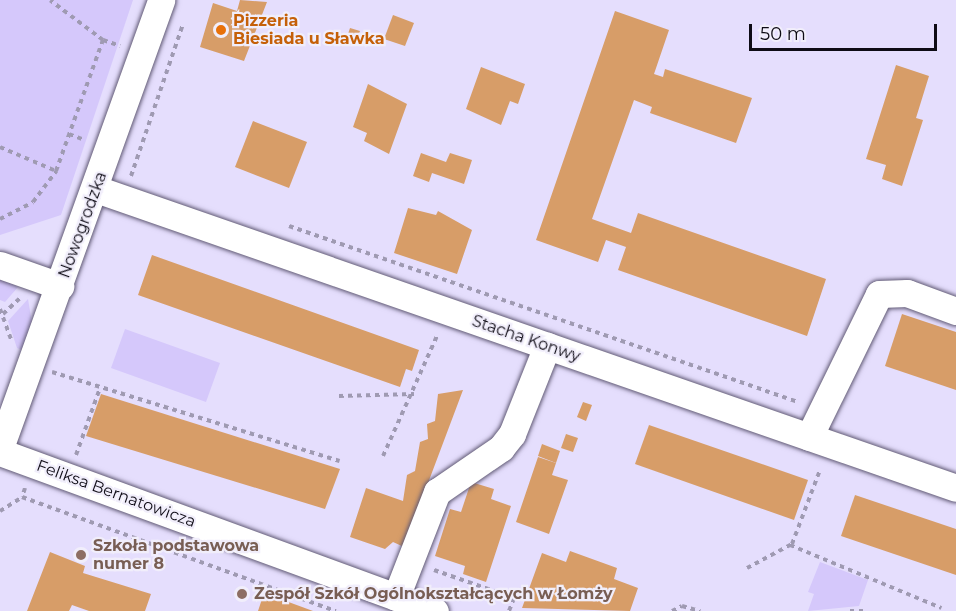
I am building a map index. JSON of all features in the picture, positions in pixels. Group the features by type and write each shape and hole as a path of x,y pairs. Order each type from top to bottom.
{"street":[{"name":"Nowogrodzka","path":"0,450 45,369 60,286 161,0"},
{"name":"Stacha Konwy","path":"96,189 956,488"},
{"path":"0,265 60,286"},
{"path":"809,437 820,410 879,294 907,293 956,311"},
{"path":"396,597 408,561 437,492 501,448 512,434 547,346"},
{"name":"Feliksa Bernatowicza","path":"0,450 435,611"}],"path":[{"path":"50,0 104,40 125,48"},
{"path":"124,199 184,18"},
{"path":"0,219 33,202 56,171 104,40"},
{"path":"0,147 56,171"},
{"path":"132,173 143,176"},
{"path":"277,222 820,410"},
{"path":"426,332 443,338"},
{"path":"382,456 415,394 437,336"},
{"path":"45,369 340,461"},
{"path":"76,454 100,388"},
{"path":"339,396 415,394"},
{"path":"67,452 87,459"},
{"path":"0,511 22,497 34,464"},
{"path":"808,466 830,473"},
{"path":"747,568 790,545 820,470"},
{"path":"22,497 336,611"},
{"path":"790,545 941,608"},
{"path":"408,561 514,598 509,611"},
{"path":"672,611 682,606 700,611"},
{"path":"850,611 866,611"}],"shaded area":[{"path":"0,0 133,0 61,215 0,235"},
{"path":"0,278 18,287 5,302 0,300"},
{"path":"28,299 32,323 22,350 17,348 8,321"},
{"path":"125,329 220,363 206,402 111,368"},
{"path":"820,562 868,580 859,606 808,611 814,594 808,592"}],"building":[{"path":"240,0 267,2 244,61 200,47 213,3 237,11"},
{"path":"615,11 669,30 654,74 663,77 665,69 752,98 736,143 650,113 652,107 634,100 592,219 631,233 638,213 826,279 807,336 618,270 626,247 606,240 598,262 536,240"},
{"path":"393,15 414,23 405,46 384,39"},
{"path":"350,28 360,31 354,46 345,43"},
{"path":"896,65 929,76 916,118 923,120 902,186 882,179 886,165 866,159"},
{"path":"481,67 525,84 518,104 510,101 501,125 466,109"},
{"path":"368,84 407,104 389,154 364,141 367,133 353,127"},
{"path":"253,121 307,142 289,188 235,167"},
{"path":"421,153 446,162 450,153 472,160 464,184 432,173 429,182 413,176"},
{"path":"408,208 436,215 438,211 472,230 457,274 394,253"},
{"path":"152,255 419,350 412,371 406,369 400,387 138,295"},
{"path":"902,314 956,332 956,390 885,366"},
{"path":"463,390 404,547 393,542 385,549 350,537 366,488 403,501 407,475 415,471 420,442 428,439 427,424 435,421 438,394"},
{"path":"101,394 340,469 325,509 86,436"},
{"path":"583,402 592,405 586,421 577,417"},
{"path":"649,425 808,480 794,520 635,464"},
{"path":"566,434 578,438 573,452 561,448"},
{"path":"542,444 560,451 556,463 538,456"},
{"path":"538,457 556,463 552,475 568,480 549,534 516,522"},
{"path":"471,482 494,489 491,499 511,506 486,582 463,574 465,566 435,556 450,509 461,512"},
{"path":"855,495 956,529 956,575 841,536"},
{"path":"570,551 617,568 614,579 638,588 630,611 522,608 542,553 566,562"},
{"path":"50,552 85,566 83,573 151,594 145,611 89,611 72,605 69,611 27,611"},
{"path":"264,593 313,611 258,611"}],"place":[{"name":"Pizzeria Biesiada u Sławka","path":"221,30"},
{"name":"Szkoła podstawowa numer 8","path":"81,555"},
{"name":"Zespół Szkół Ogólnokształcących w Łomży","path":"242,594"}]}
